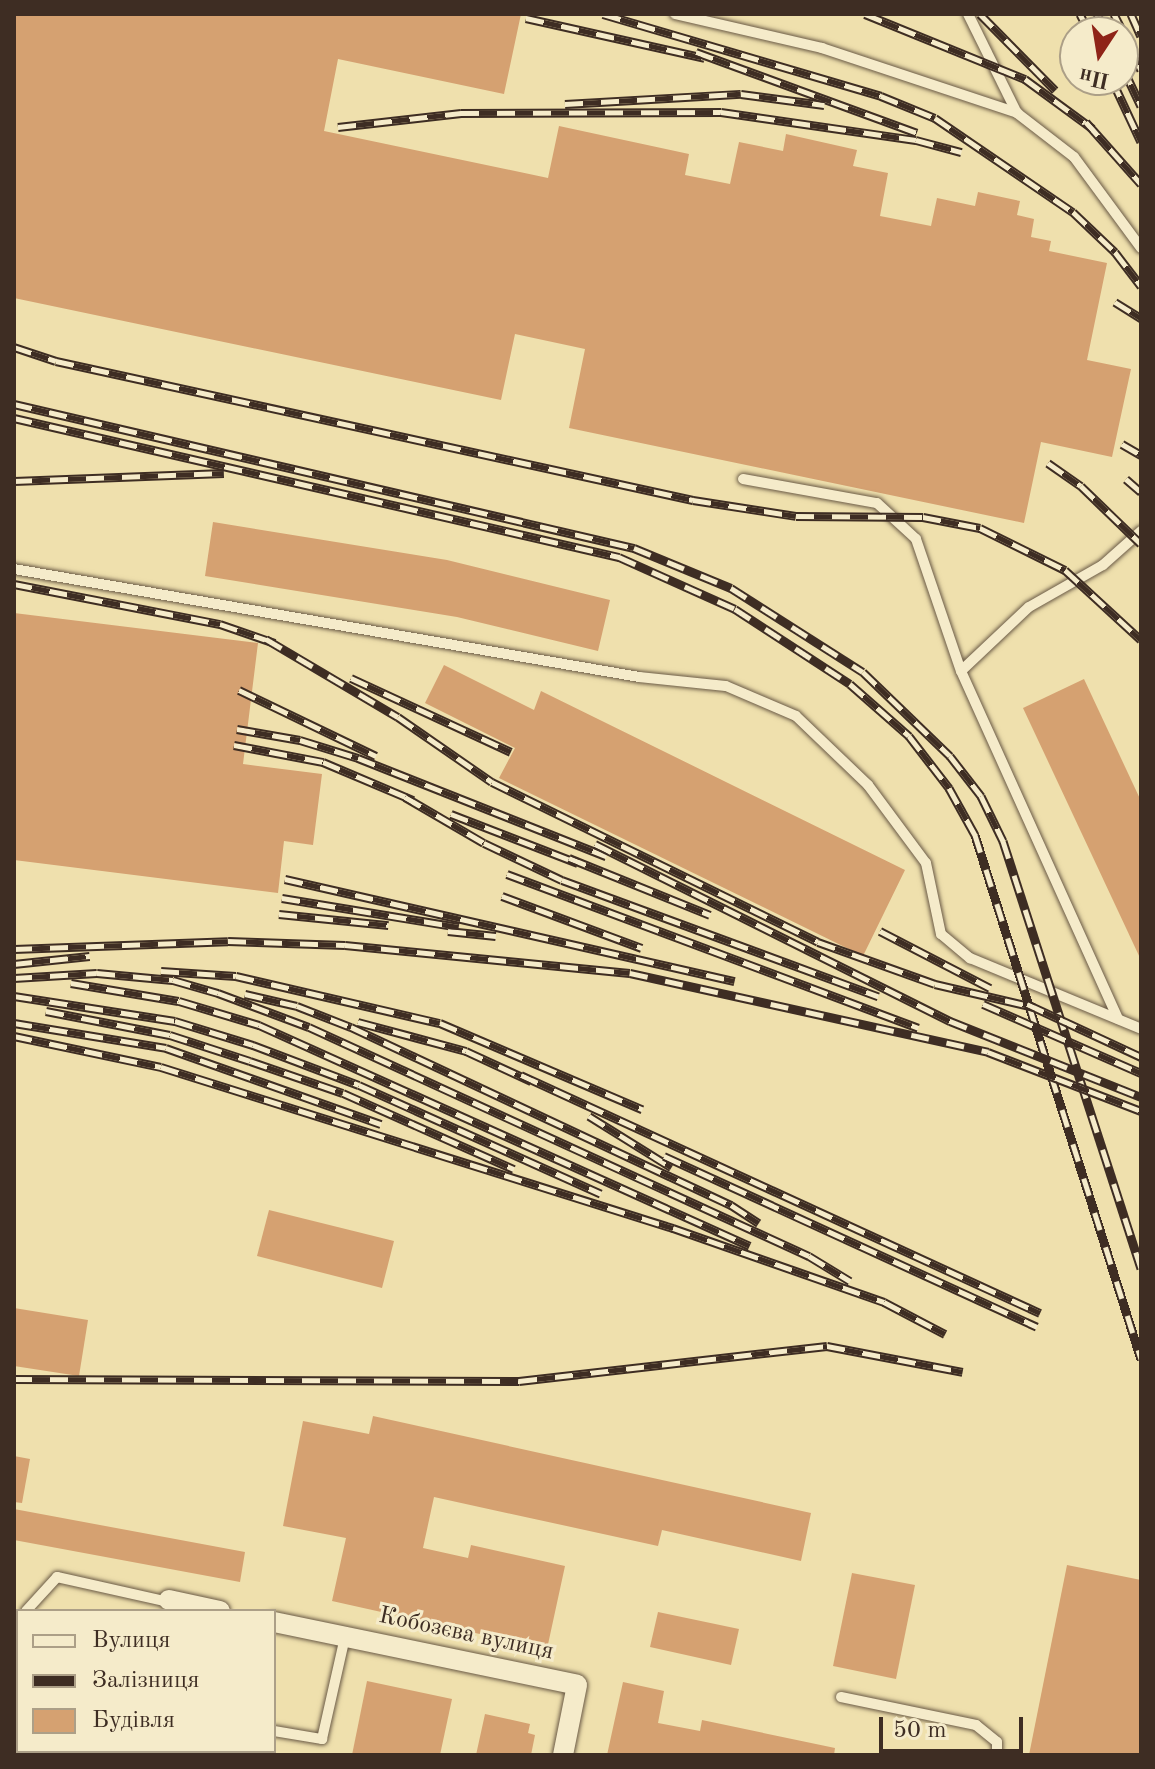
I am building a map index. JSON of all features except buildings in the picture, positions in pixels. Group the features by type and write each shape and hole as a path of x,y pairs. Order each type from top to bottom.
{"street":[{"path":"171,1606 200,1609"},
{"name":"Кобозєва вулиця","path":"276,1622 577,1685 563,1755"}],"lane":[{"path":"675,14 822,48 1017,113 1074,157 1141,248"},
{"path":"968,14 1017,113"},
{"path":"743,479 877,503 916,539 961,671 1118,1019"},
{"path":"961,671 1029,607 1103,565 1141,531"},
{"path":"14,569 639,677 726,686 796,716 868,785 926,863 941,934 970,958 1141,1029"},
{"path":"27,1609 28,1604 57,1577 171,1606"},
{"path":"276,1731 322,1739 345,1637"},
{"path":"841,1697 976,1725 997,1742 997,1755"}],"railway":[{"path":"603,14 881,96 935,118 1073,212 1115,252 1141,286"},
{"path":"865,14 1025,79 1093,129"},
{"path":"980,14 1055,90"},
{"path":"1131,14 1141,36"},
{"path":"526,18 705,58"},
{"path":"696,52 917,133"},
{"path":"1139,66 1141,70"},
{"path":"565,104 741,94 824,105"},
{"path":"1119,96 1141,142"},
{"path":"1136,96 1141,106"},
{"path":"338,127 461,113 721,112 916,140 961,152"},
{"path":"1086,122 1141,184"},
{"path":"1115,302 1141,318"},
{"path":"14,347 56,361 693,500 796,516 923,517 980,528 1065,570 1141,640"},
{"path":"14,404 634,548 731,588 863,672 950,756 981,796 1003,841 1141,1268"},
{"path":"14,418 619,557 735,609 850,684 909,736 949,788 975,835 1141,1359"},
{"path":"1122,444 1141,455"},
{"path":"1048,463 1081,486 1141,544"},
{"path":"14,481 224,473"},
{"path":"1126,479 1141,492"},
{"path":"14,584 220,624 275,643"},
{"path":"266,639 398,717 492,782 818,942 935,984 1034,1007"},
{"path":"351,678 511,752"},
{"path":"239,690 376,756"},
{"path":"237,729 300,740 358,758 606,856"},
{"path":"234,745 323,762 413,800"},
{"path":"405,797 484,843 562,880 878,996"},
{"path":"451,814 578,863"},
{"path":"595,844 950,1021 1141,1097"},
{"path":"569,858 710,915"},
{"path":"507,874 918,1028"},
{"path":"285,879 735,981"},
{"path":"502,896 642,948"},
{"path":"282,898 459,927"},
{"path":"279,914 388,925"},
{"path":"448,931 496,936"},
{"path":"880,931 990,988"},
{"path":"14,949 228,941 345,945 630,973 988,1052 1141,1111"},
{"path":"14,964 90,956"},
{"path":"161,971 236,976 440,1023 642,1109"},
{"path":"14,978 97,973 173,980 218,993 309,1027 809,1256 850,1281"},
{"path":"71,983 179,1001 259,1025 750,1246"},
{"path":"245,994 297,1006 351,1027 731,1205 759,1223"},
{"path":"14,996 175,1021 253,1045 359,1085 601,1194"},
{"path":"983,1004 1141,1073"},
{"path":"1027,1004 1141,1057"},
{"path":"46,1011 170,1035 250,1061 343,1093 514,1169"},
{"path":"358,1022 466,1051 531,1081"},
{"path":"14,1023 166,1048 381,1124"},
{"path":"14,1036 161,1067 673,1228 884,1302 945,1334"},
{"path":"521,1075 1040,1313"},
{"path":"589,1116 671,1167"},
{"path":"664,1156 1037,1327"},
{"path":"14,1379 519,1381 827,1346 963,1372"}]}
